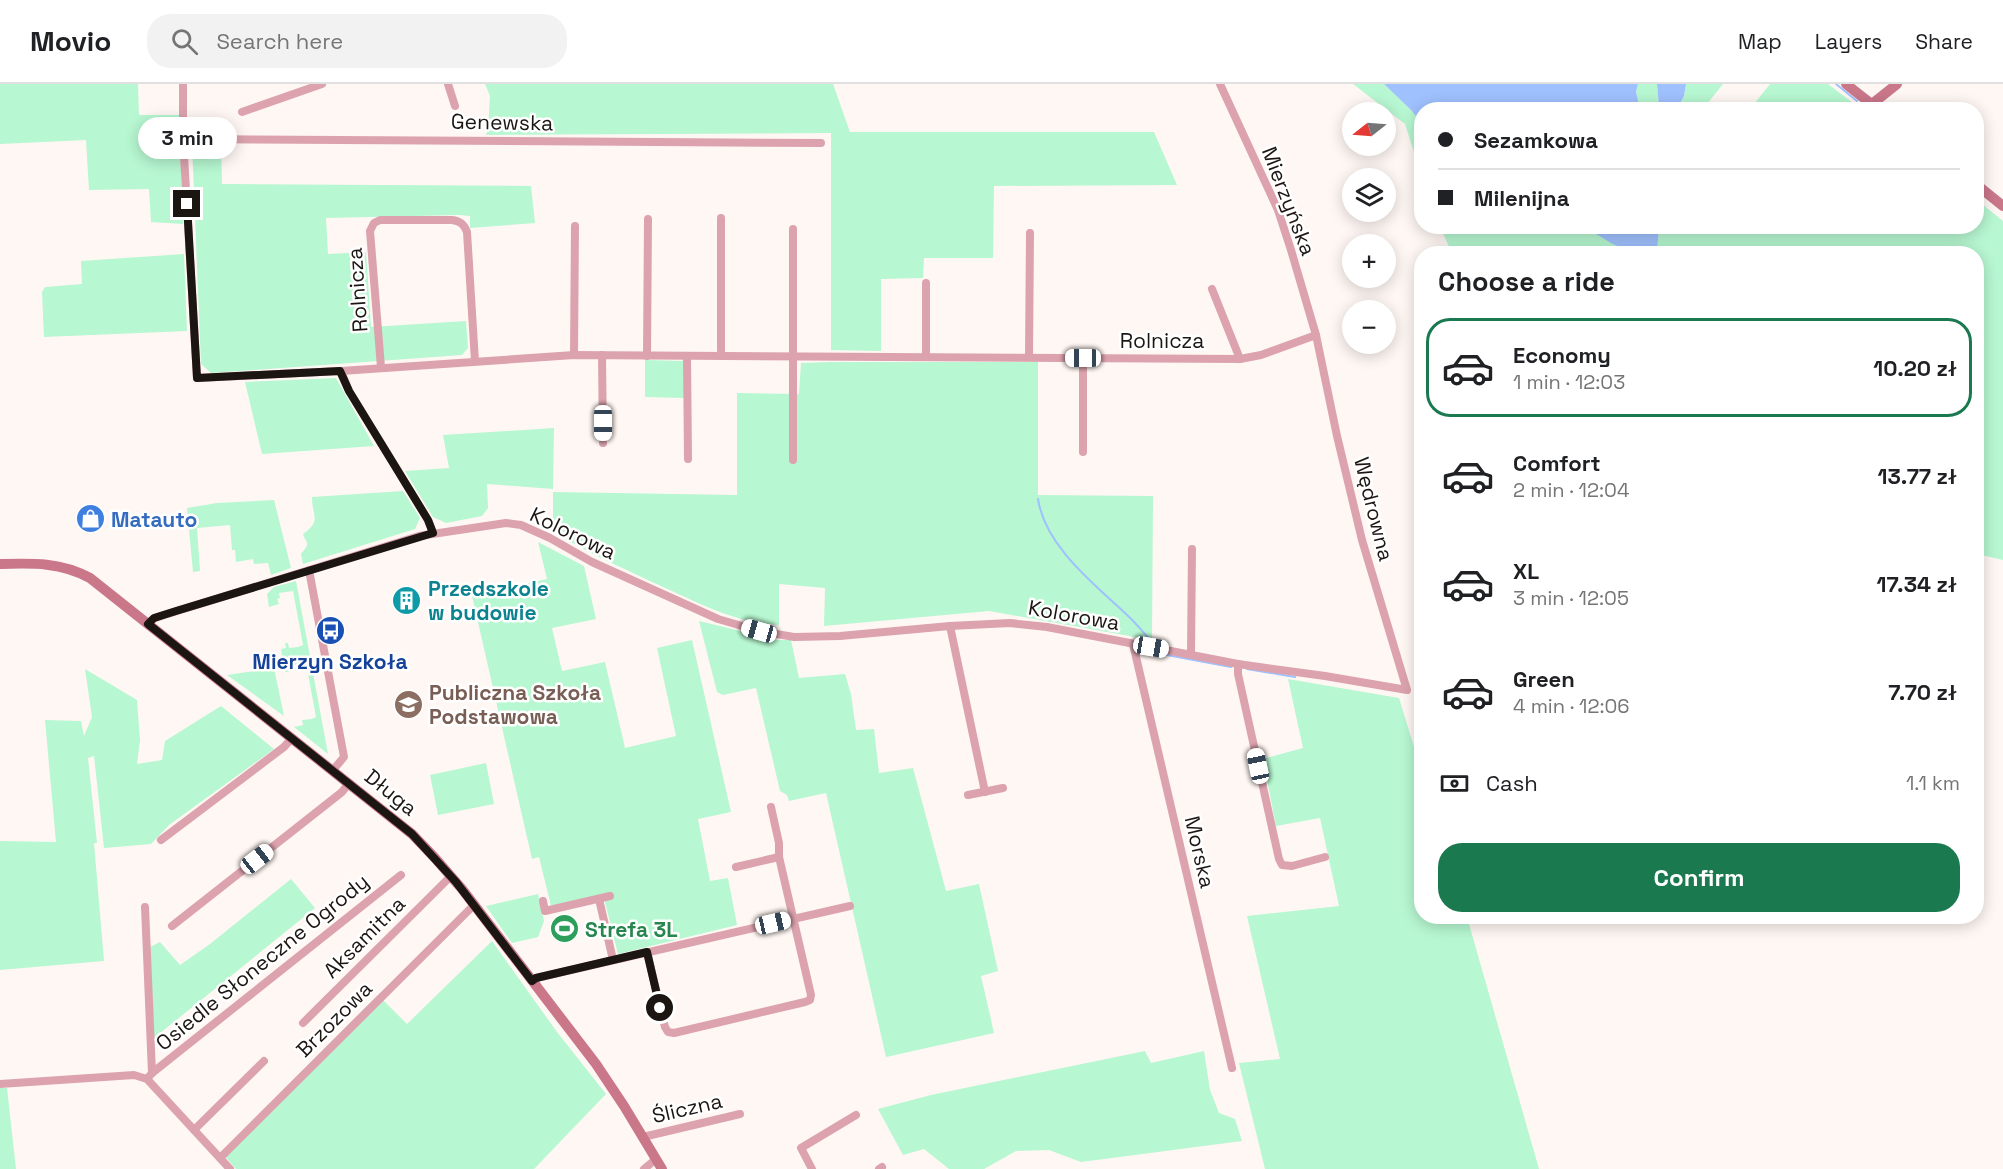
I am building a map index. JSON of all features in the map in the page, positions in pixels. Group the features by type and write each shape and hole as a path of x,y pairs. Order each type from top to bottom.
{"street":[{"path":"183,84 183,138"},
{"path":"242,112 322,84"},
{"path":"448,84 455,106"},
{"name":"Mierzyńska","path":"1220,84 1278,210 1316,335"},
{"path":"1846,84 1869,102"},
{"path":"1881,102 1897,84"},
{"name":"Genewska","path":"183,138 821,143"},
{"name":"Rolnicza","path":"183,138 197,378 574,355 1240,359 1261,355 1316,335"},
{"path":"1984,191 2003,206"},
{"path":"721,218 721,356"},
{"path":"647,356 648,219"},
{"name":"Rolnicza","path":"381,368 370,231 380,220 452,220 464,225 467,232 475,361"},
{"path":"574,355 575,226"},
{"path":"793,229 793,460"},
{"path":"1029,357 1030,233"},
{"path":"926,283 926,357"},
{"name":"Rolnicza","path":"1212,289 1240,359"},
{"name":"Wędrowna","path":"1316,335 1362,540 1407,690"},
{"path":"602,355 603,443"},
{"path":"687,356 688,459"},
{"path":"1083,358 1083,452"},
{"path":"340,371 349,391 428,520 433,533"},
{"name":"Kolorowa","path":"148,624 155,618 433,533 506,523 521,525 550,538 592,562 718,619 759,631 794,637 840,636 1010,623 1047,627 1238,664 1407,690"},
{"path":"1191,654 1192,549"},
{"name":"Długa","path":"0,564 44,563 74,569 99,584 412,834 451,876 604,1076 659,1164"},
{"path":"309,570 344,757 333,770"},
{"path":"950,626 985,792"},
{"name":"Morska","path":"1133,644 1232,1068"},
{"path":"1238,664 1238,674 1282,865 1292,866 1325,857"},
{"path":"161,840 284,747 292,738"},
{"path":"172,926 342,792 349,783"},
{"path":"968,795 1003,788"},
{"path":"647,952 665,1027 668,1032 674,1034 810,1000 811,995 779,857 779,843 771,807"},
{"path":"736,867 779,857"},
{"name":"Osiedle Słoneczne Ogrody","path":"150,1076 401,875"},
{"name":"Aksamitna","path":"303,1023 451,876"},
{"path":"543,901 545,911 610,896"},
{"path":"599,898 613,960"},
{"name":"Brzozowa","path":"220,1158 474,905"},
{"path":"532,981 536,978 850,906"},
{"path":"145,908 150,1076 194,1131 230,1169"},
{"path":"194,1131 264,1061"},
{"path":"0,1083 150,1076"},
{"name":"Śliczna","path":"643,1137 740,1114"},
{"path":"813,1169 801,1148 856,1115"},
{"path":"644,1169 659,1164"}],"green space":[{"path":"0,84 138,84 139,115 179,115 183,224 151,222 149,189 89,190 86,140 0,144"},
{"path":"485,84 833,84 850,132 1154,132 1177,185 994,186 993,258 924,258 923,278 881,279 881,351 831,350 831,133 486,135 490,96"},
{"path":"1353,84 1384,84 1411,110 1414,114 1414,152 1405,124 1396,117 1396,102 1376,102"},
{"path":"1638,84 1657,84 1659,102 1638,102 1636,92"},
{"path":"1686,84 1723,84 1709,102 1681,102"},
{"path":"1770,84 1828,84 1852,102 1756,102"},
{"path":"192,144 221,145 222,184 531,186 535,223 470,228 470,216 459,215 326,218 328,254 366,252 371,327 466,321 468,348 462,355 211,373 201,364"},
{"path":"1984,206 2003,221 2003,560 1984,556 1984,246 1658,246 1658,234 1984,234"},
{"path":"1443,234 1595,234 1621,246 1449,246"},
{"path":"184,254 187,331 44,337 42,292 45,287 82,284 81,261"},
{"path":"645,360 684,361 685,398 645,397"},
{"path":"1038,362 1038,495 1153,496 1152,640 989,611 824,626 825,588 779,584 779,625 762,623 729,615 698,603 577,546 553,532 553,492 737,495 737,393 799,394 801,363"},
{"path":"336,378 374,446 262,454 245,382"},
{"path":"554,428 553,489 487,484 488,508 482,516 446,523 433,517 405,471 449,468 443,435"},
{"path":"403,491 420,518 415,529 303,564 301,554 307,544 303,534 315,518 312,497"},
{"path":"274,500 291,568 271,575 268,563 254,564 253,559 236,562 235,550 232,550 230,525 197,528 200,571 193,572 187,508 217,503"},
{"path":"538,542 584,566 596,619 552,628 562,671 605,662 625,748 676,736 657,648 692,640 731,812 698,819 710,881 728,878 737,925 618,954 603,894 551,906 539,857 532,859 472,596 547,579"},
{"path":"296,581 328,754 294,727 303,725 302,720 316,717 306,663 292,666 293,671 285,672 281,649 286,648 285,643 288,643 289,648 303,645 293,591 279,593 280,598 277,599 279,604 269,607 267,594 274,587"},
{"path":"699,621 777,640 791,640 799,678 845,674 851,694 856,730 874,729 879,773 913,768 946,891 979,884 998,971 981,976 994,1033 886,1057 826,793 789,801 787,795 780,791 756,688 723,695 717,692"},
{"path":"274,668 284,716 227,675"},
{"path":"85,669 137,700 140,740 137,764 162,760 165,741 221,706 274,749 169,825 151,844 104,848 94,756 88,758 97,843 94,843 104,961 0,970 0,841 56,842 45,720 81,721 84,736 92,717"},
{"path":"1288,679 1399,698 1414,747 1414,924 1469,924 1539,1169 1265,1169 1239,1063 1280,1059 1247,916 1339,906 1320,818 1276,826 1263,759 1303,748"},
{"path":"486,763 494,804 438,815 430,775"},
{"path":"291,879 315,908 154,1038 150,947 160,942 180,965"},
{"path":"538,894 544,921 538,937 512,943 486,906"},
{"path":"492,941 557,1032 606,1094 534,1169 236,1169 221,1152 378,995 407,1024"},
{"path":"1145,1051 1151,1063 1204,1051 1210,1090 1219,1113 1235,1119 1242,1141 1081,1162 1049,1150 1016,1151 984,1169 949,1169 924,1149 903,1155 878,1109 931,1095"},
{"path":"0,1088 7,1088 16,1169 0,1169"}],"water":[{"path":"1384,84 1638,84 1636,92 1638,102 1414,102 1414,114"},
{"path":"1657,84 1686,84 1681,102 1659,102"},
{"path":"1595,234 1658,234 1658,246 1614,245"}],"waterway":[{"path":"1836,84 1857,101"},
{"path":"1038,499 1042,516 1060,548 1151,641"},
{"path":"1151,652 1231,667"},
{"path":"1247,669 1295,677"}],"place":[{"name":"Matauto","path":"90,519"},
{"name":"Przedszkole w budowie","path":"407,600"},
{"name":"Mierzyn Szkoła","path":"330,630"},
{"name":"Publiczna Szkoła Podstawowa","path":"408,704"},
{"name":"Strefa 3L","path":"564,929"}],"route":[{"path":"187,204 197,378 340,371 349,391 428,520 433,533 154,618 148,624 404,826 456,882 532,981 536,978 647,952 660,1008"}]}
